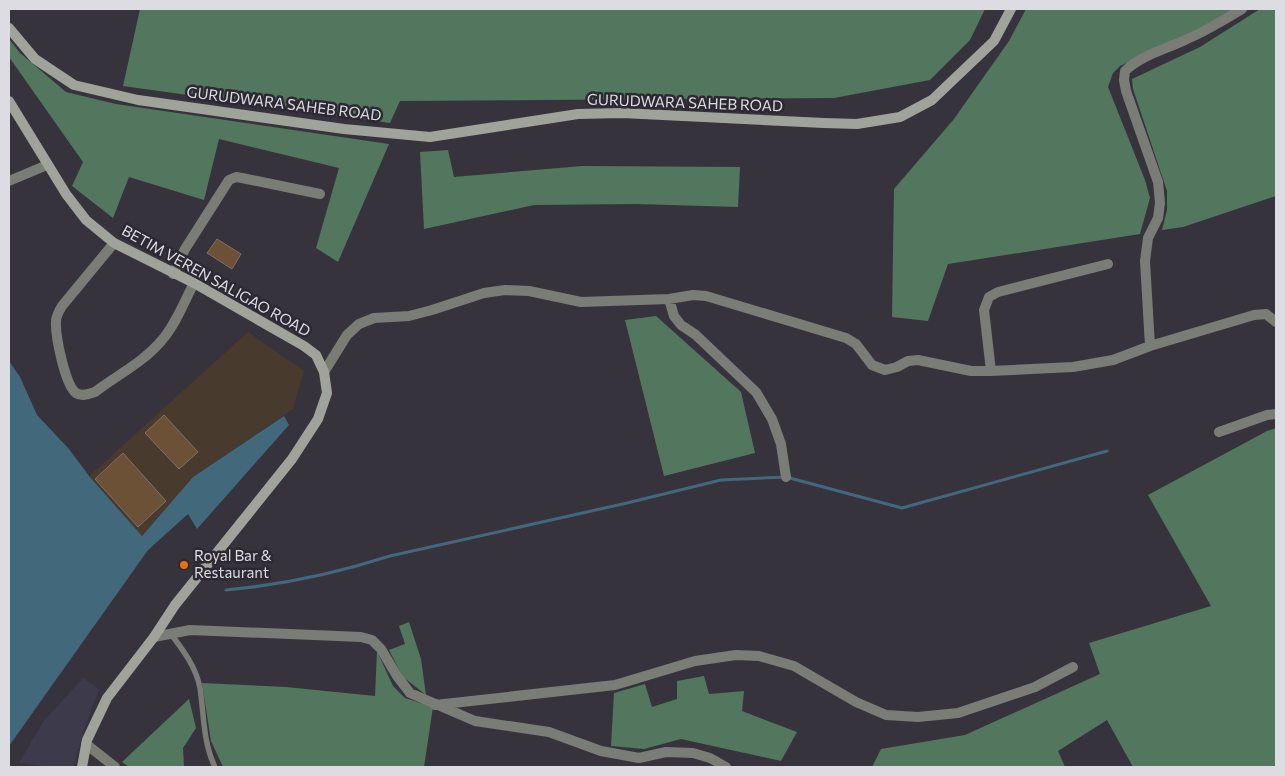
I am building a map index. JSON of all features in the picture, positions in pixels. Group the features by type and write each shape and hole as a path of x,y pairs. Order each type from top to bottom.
{"street":[{"name":"GURUDWARA SAHEB ROAD","path":"9,28 34,59 74,85 138,100 344,129 430,137 578,114 622,113 824,124 857,124 900,117 932,100 974,60 994,40 1011,9"},
{"path":"1150,346 1145,261 1148,238 1158,218 1160,202 1158,182 1126,92 1124,71 1133,64 1196,35 1242,9"},
{"name":"BETIM VEREN SALIGAO ROAD","path":"9,101 47,165 86,220 114,243 194,283 304,346 316,355 324,372 327,393 318,419 292,459 175,605 107,698 86,744 82,767"},
{"path":"9,181 47,165"},
{"path":"173,274 185,249 229,180 236,177 320,194"},
{"path":"114,243 62,306 56,319 56,337 70,385 77,393 85,395 96,392 151,352 171,328 194,283"},
{"path":"991,372 984,310 989,297 998,292 1108,264"},
{"path":"324,372 347,335 358,324 374,318 409,316 484,293 505,290 529,291 581,302 693,295 706,296 846,338 856,344 872,366 885,370 897,368 908,361 918,360 971,371 991,372 1073,367 1113,360 1150,346 1254,315 1266,314 1276,322"},
{"path":"669,298 674,316 681,326 696,335 756,392 772,419 781,444 786,478"},
{"path":"1219,432 1267,414 1276,414"},
{"path":"154,636 190,630 361,636 372,640 381,649 410,693 475,721 549,732 601,751 639,758 666,752 693,753 710,758 726,767"},
{"path":"435,705 614,685 695,661 744,655 759,656 794,666 856,702 886,715 918,718 958,713 1035,687 1073,667"},
{"path":"86,744 114,767"}],"lane":[{"path":"171,633 193,668 199,686 206,739 215,767"}],"shaded area":[{"path":"248,332 304,371 293,409 193,477 142,536 89,476"},
{"path":"83,678 99,689 84,729 73,767 19,763 43,722"}],"green space":[{"path":"140,9 985,9 970,40 930,80 834,98 400,101 390,123 123,86"},
{"path":"1026,9 1234,9 1218,19 1120,66 1113,73 1108,87 1145,180 1150,198 1140,234 948,264 928,321 892,317 894,189 954,119 1009,41"},
{"path":"1260,9 1276,9 1276,196 1183,227 1162,230 1167,210 1167,191 1133,89 1132,79 1200,47"},
{"path":"9,39 20,53 66,92 116,104 389,144 338,262 316,248 339,168 219,139 204,200 129,177 113,218 72,186 83,162 9,57"},
{"path":"448,150 454,177 582,166 740,167 738,207 636,204 534,205 424,229 420,152"},
{"path":"656,316 741,392 755,453 664,476 625,320"},
{"path":"1276,428 1276,767 1133,767 1107,720 1058,751 1065,767 872,767 881,749 965,735 1100,674 1089,643 1211,606 1148,495 1267,431"},
{"path":"409,622 421,659 426,695 403,677 389,650 405,644 399,626"},
{"path":"377,651 393,686 405,698 433,707 424,767 223,767 211,741 202,683 286,687 375,696"},
{"path":"704,676 709,694 744,691 742,711 797,732 781,761 681,739 644,749 611,746 614,693 645,684 652,707 677,699 677,681"},
{"path":"189,699 196,728 183,748 184,767 129,767 122,762"}],"water":[{"path":"9,361 20,377 37,415 69,449 89,476 142,536 193,477 284,416 289,425 197,529 188,514 148,550 9,746"}],"building":[{"path":"217,239 241,254 232,269 207,253"},
{"path":"164,415 198,452 179,469 145,433"},
{"path":"123,453 166,501 138,527 95,479"}],"waterway":[{"path":"226,590 309,578 390,556 721,480 786,477 902,508 1107,451"}],"place":[{"name":"Royal Bar & Restaurant","path":"184,565"}]}
